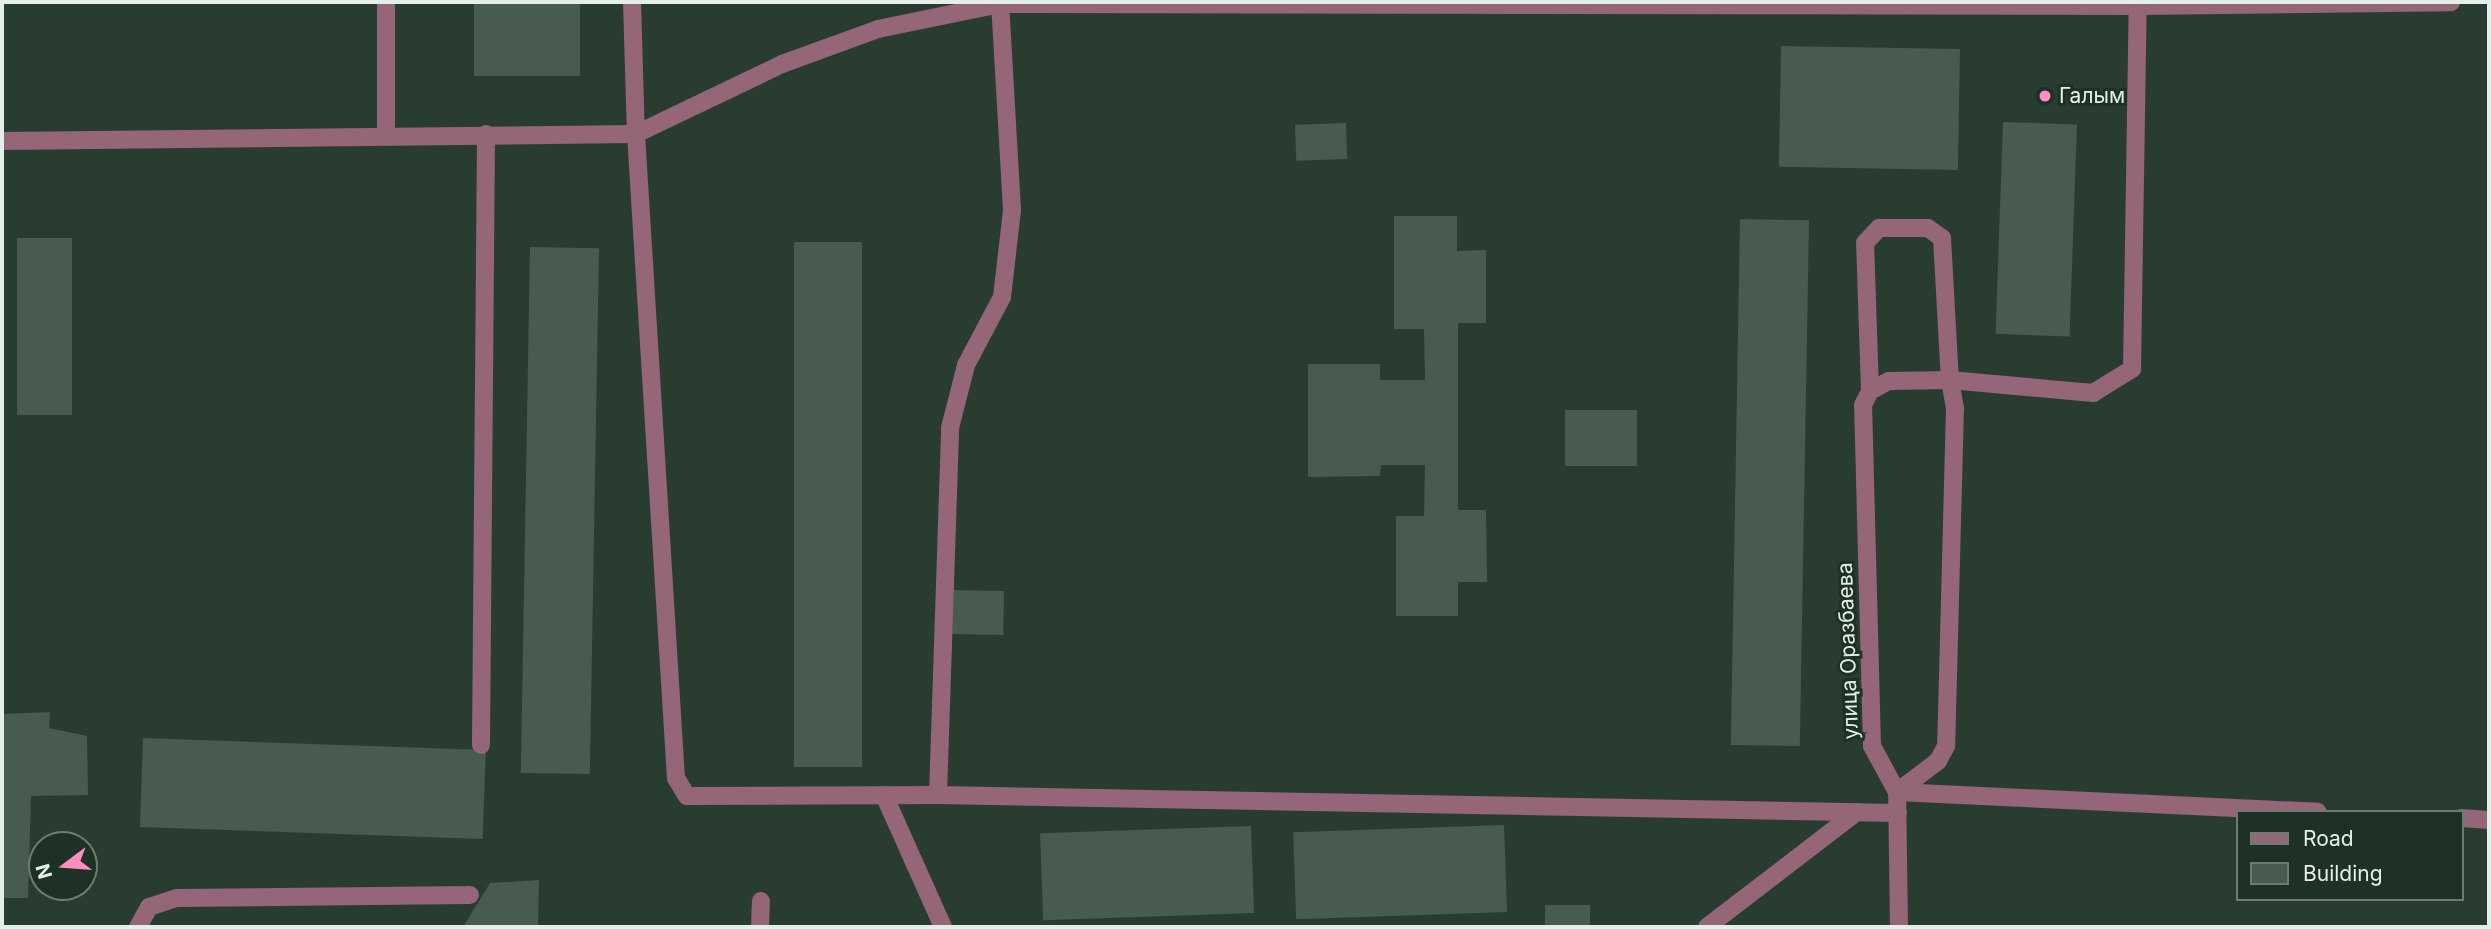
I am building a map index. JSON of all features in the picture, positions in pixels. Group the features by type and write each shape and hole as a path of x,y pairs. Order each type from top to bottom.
{"street":[{"path":"386,2 386,135"},
{"path":"632,2 636,134 676,778 687,796 938,795 1898,813"},
{"path":"2,141 636,134 782,64 866,34 1000,4 2138,6 2451,2"},
{"path":"938,795 950,428 966,365 1002,297 1012,210 1000,4"},
{"path":"1870,391 1889,381 1950,380 2093,393 2132,369 2138,6"},
{"path":"481,745 486,134"},
{"name":"улица Оразбаева","path":"1897,792 1938,761 1946,746 1955,408 1950,380 1941,239 1928,228 1879,228 1866,243 1870,391 1863,405 1872,746 1897,792 1899,927"},
{"path":"1897,792 2276,810"},
{"path":"884,795 943,927"},
{"path":"1707,927 1857,812"},
{"path":"2463,818 2489,820"},
{"path":"138,927 149,907 177,898 470,895"},
{"path":"760,927 761,901"}],"building":[{"path":"474,2 580,2 580,76 474,76"},
{"path":"1781,46 1960,49 1958,170 1779,167"},
{"path":"2003,122 2077,125 2070,336 1996,334"},
{"path":"1346,123 1347,159 1296,161 1295,125"},
{"path":"1394,216 1457,216 1457,251 1486,250 1486,323 1458,323 1458,510 1486,510 1487,582 1458,582 1458,616 1396,616 1396,516 1424,516 1425,465 1381,465 1380,476 1308,477 1308,364 1380,364 1380,380 1425,380 1424,329 1394,329"},
{"path":"1740,219 1809,220 1800,746 1731,745"},
{"path":"17,238 72,238 72,415 17,415"},
{"path":"794,242 862,242 862,767 794,767"},
{"path":"530,247 599,248 590,774 521,773"},
{"path":"1565,410 1637,410 1637,466 1565,466"},
{"path":"953,590 1004,591 1003,635 952,634"},
{"path":"50,712 49,728 87,736 88,795 31,796 28,898 2,898 2,714"},
{"path":"143,738 486,750 483,839 140,827"},
{"path":"1504,825 1507,912 1296,919 1293,832"},
{"path":"1251,826 1254,913 1043,920 1040,833"},
{"path":"539,880 538,927 463,927 490,883"},
{"path":"1545,905 1590,905 1590,927 1545,927"}],"place":[{"name":"Галым","path":"2045,96"}]}
